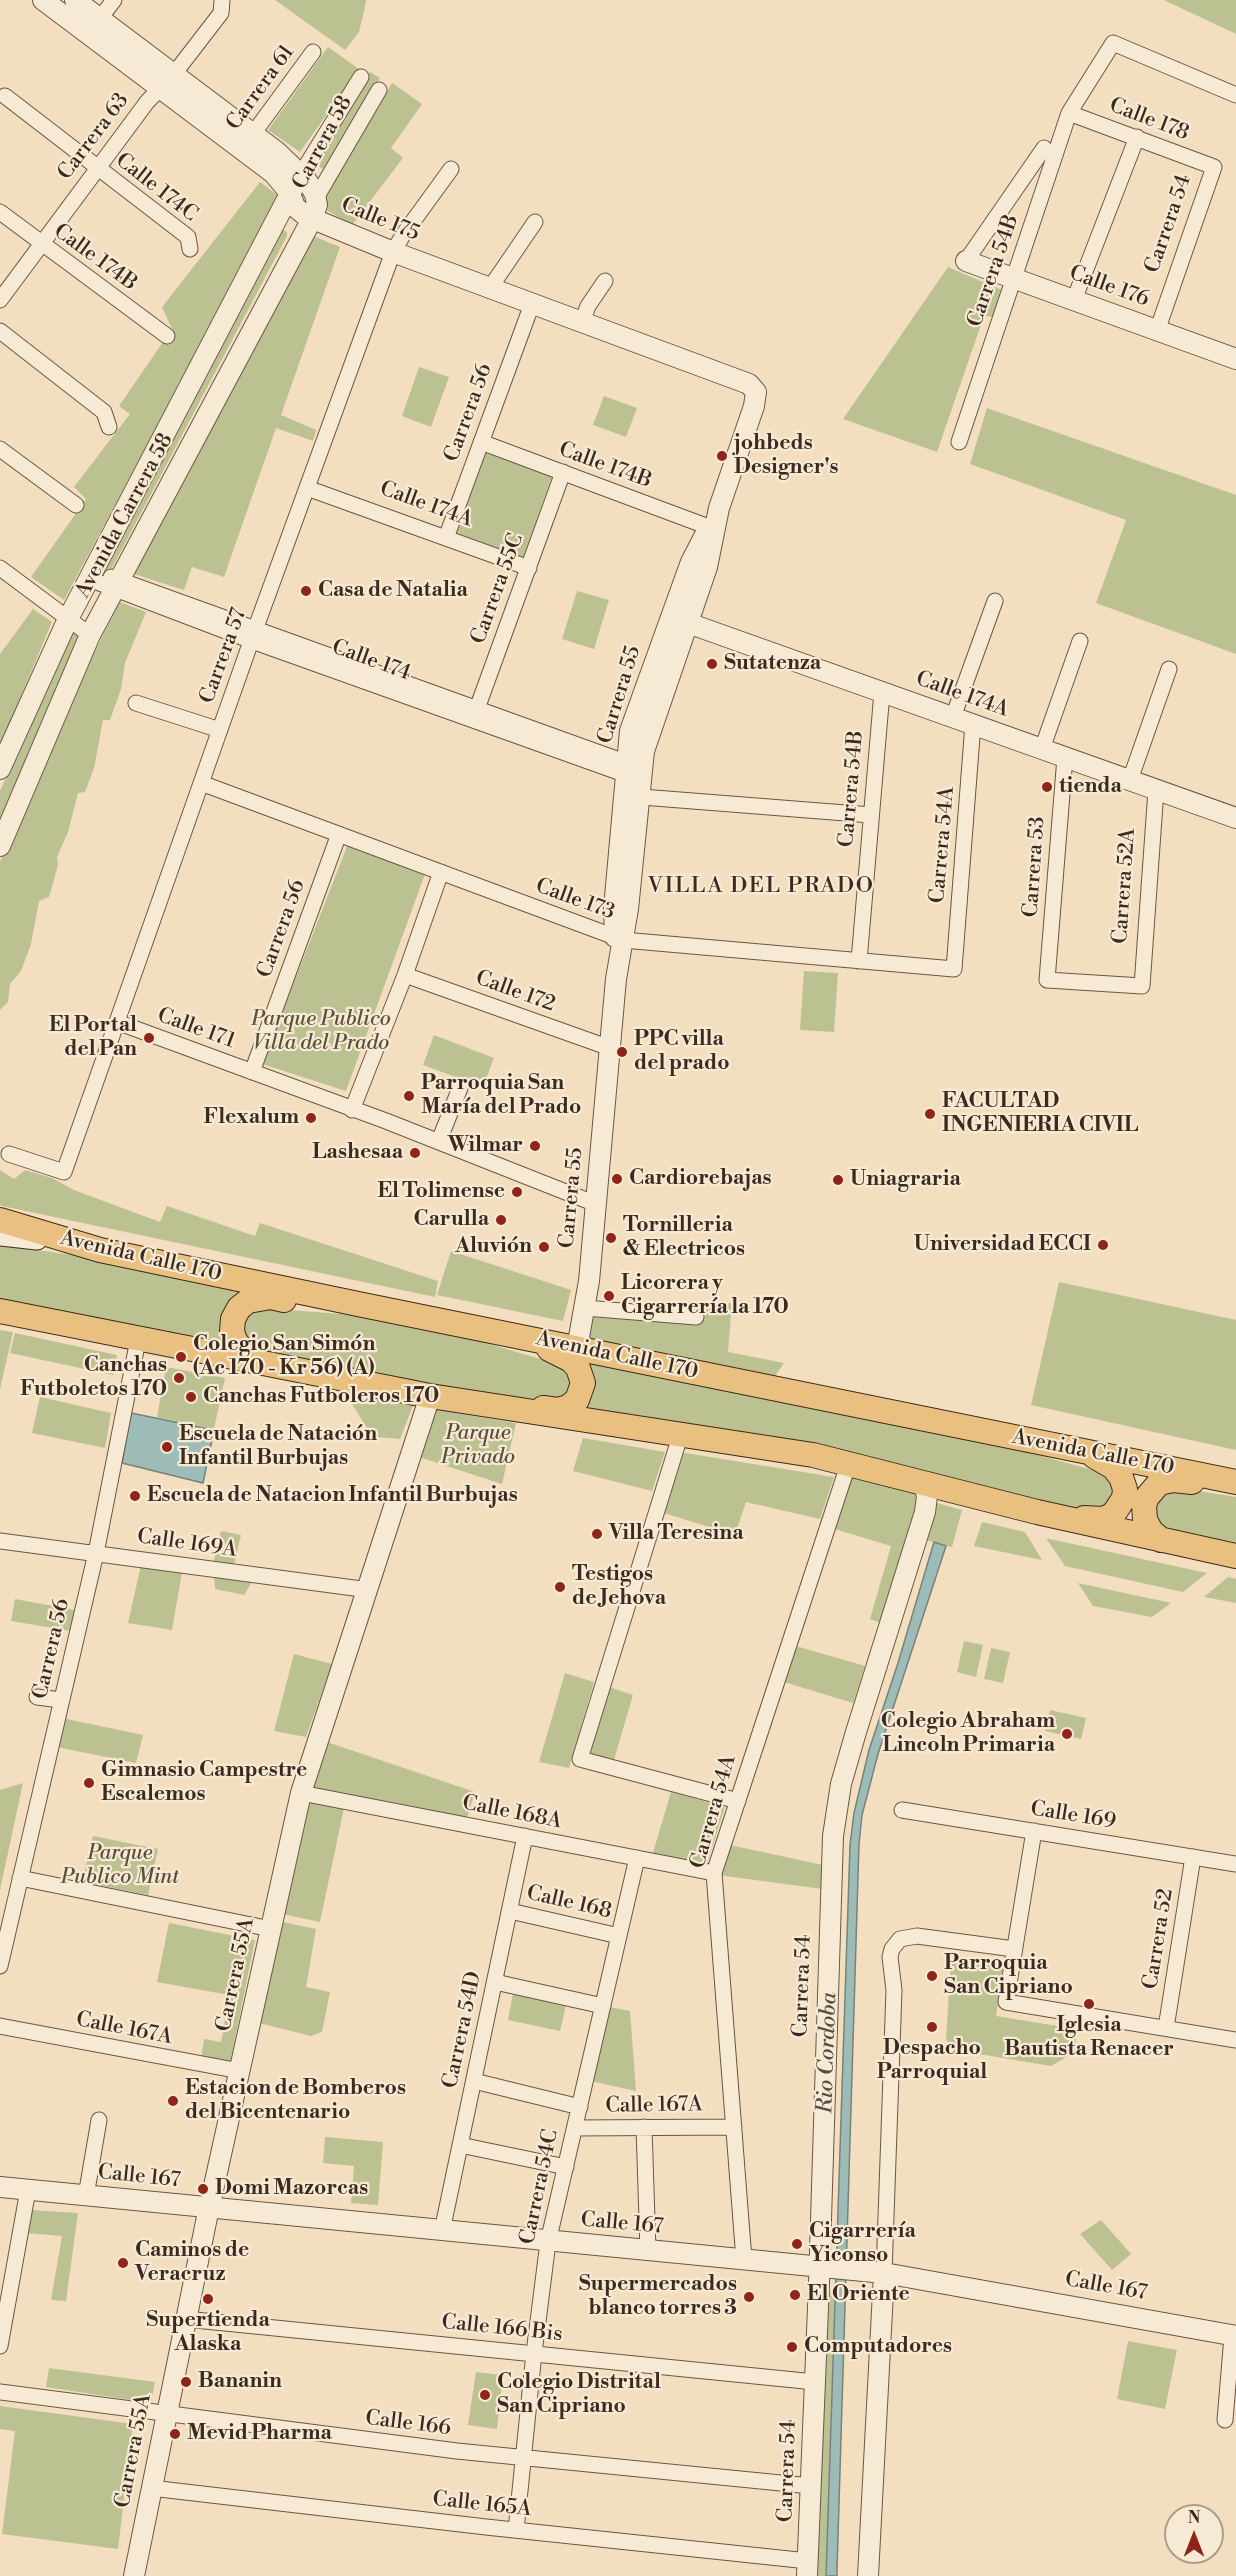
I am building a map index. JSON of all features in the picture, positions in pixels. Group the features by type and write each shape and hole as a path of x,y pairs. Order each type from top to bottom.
{"main road":[{"name":"Avenida Calle 170","path":"0,1220 100,1250 1236,1483"},
{"path":"0,1235 100,1250"},
{"path":"266,1365 240,1349 232,1331 233,1319 239,1308 248,1301 271,1297 307,1304 358,1304"},
{"path":"0,1311 429,1396 681,1433 849,1462 1037,1512 1236,1556"},
{"path":"484,1405 558,1410 568,1407 577,1400 583,1383 578,1368 571,1360 528,1338"},
{"path":"1037,1512 1090,1519 1103,1519 1115,1512 1124,1498 1125,1489 1121,1477 1113,1467 1084,1450"},
{"path":"1161,1540 1145,1520 1144,1505 1152,1489 1159,1483 1173,1480 1236,1483"}],"street":[{"name":"Calle 175","path":"43,0 94,26 174,74 248,142 290,193 295,207 312,219 393,252 749,384 756,392"},
{"name":"Calle 175","path":"75,0 94,26 159,87 248,142 277,152 301,174 316,198"},
{"path":"94,26 114,0"},
{"name":"Carrera 63","path":"0,300 96,168 159,87 174,74 221,13 222,1"},
{"path":"1069,113 1113,43 1236,95"},
{"name":"Carrera 61","path":"248,142 314,51"},
{"name":"Carrera 58","path":"290,193 362,77"},
{"name":"Carrera 58","path":"312,219 317,205 316,198 379,90"},
{"name":"Calle 174C","path":"5,96 188,237 190,249"},
{"name":"Calle 178","path":"1069,113 1214,167"},
{"name":"Carrera 54B","path":"959,442 1069,113"},
{"path":"1074,300 1137,137"},
{"path":"966,261 1044,148"},
{"name":"Carrera 54","path":"1157,331 1214,167"},
{"name":"Carrera 57","path":"9,1154 64,1172 201,783 393,252 402,235 451,169"},
{"name":"Avenida Carrera 58","path":"0,769 68,619 290,193"},
{"name":"Calle 174B","path":"0,212 40,244 167,336"},
{"path":"275,221 281,219 293,221 301,237"},
{"name":"Avenida Carrera 58","path":"0,846 90,635 312,219"},
{"path":"490,288 535,222"},
{"name":"Calle 176","path":"966,261 1236,359"},
{"path":"582,322 588,306 605,281"},
{"name":"Carrera 56","path":"446,538 532,304"},
{"path":"0,331 104,412 109,427"},
{"name":"Carrera 55","path":"577,1348 585,1308 616,980 619,938 614,908 632,779 653,720 679,620 707,567 712,528 754,406 756,392"},
{"name":"Calle 174B","path":"481,442 712,528"},
{"path":"0,449 76,505"},
{"name":"Carrera 55C","path":"475,714 562,472"},
{"name":"Calle 174A","path":"307,488 529,568"},
{"path":"0,568 90,635"},
{"name":"Calle 174","path":"91,575 475,714 632,779 871,815"},
{"path":"953,717 995,601"},
{"name":"Calle 174A","path":"679,620 1156,790 1234,811"},
{"path":"1042,749 1080,641"},
{"path":"1130,780 1169,669"},
{"name":"Carrera 54B","path":"859,961 882,692"},
{"path":"136,703 220,730"},
{"name":"Carrera 54A","path":"954,969 973,724"},
{"name":"Carrera 53","path":"1065,757 1047,980 1142,986"},
{"name":"Calle 173","path":"201,783 619,938 954,969"},
{"name":"Carrera 52A","path":"1142,986 1156,790"},
{"name":"Carrera 56","path":"252,1072 339,834"},
{"path":"352,1110 405,975 441,872"},
{"name":"Calle 172","path":"405,975 610,1048"},
{"name":"Calle 171","path":"117,1022 439,1142 596,1204"},
{"path":"439,1142 460,1088"},
{"path":"585,1308 696,1317"},
{"name":"Carrera 56","path":"0,1966 96,1553 138,1340"},
{"name":"Carrera 55A","path":"134,2576 185,2319 301,1793 369,1590 429,1396"},
{"path":"681,1433 580,1759 738,1801"},
{"name":"Carrera 54A","path":"744,2260 714,1873 849,1462"},
{"name":"Carrera 54","path":"808,2569 815,2382 827,2267 831,1868 835,1814 856,1732 925,1512 927,1496 923,1482"},
{"name":"Calle 169A","path":"0,1541 369,1590"},
{"path":"37,1697 61,1700"},
{"name":"Calle 168A","path":"301,1793 714,1873"},
{"name":"Calle 169","path":"902,1810 1236,1864"},
{"path":"1034,1831 1006,2002 1236,2040"},
{"name":"Carrera 54D","path":"442,2231 525,1836"},
{"name":"Carrera 52","path":"1166,2028 1193,1857"},
{"name":"Carrera 54C","path":"516,2530 534,2353 549,2242 637,1858"},
{"path":"20,1878 271,1929"},
{"name":"Calle 168","path":"510,1911 619,1936"},
{"path":"868,2576 877,2272 894,1989 890,1957 895,1943 900,1939 917,1936 1014,1949"},
{"path":"495,1982 603,2006"},
{"name":"Calle 167A","path":"0,2026 240,2071"},
{"name":"Calle 167A","path":"474,2081 580,2107"},
{"path":"86,2196 99,2120"},
{"path":"644,2127 648,2251"},
{"name":"Calle 167A","path":"575,2128 734,2127"},
{"path":"460,2145 566,2167"},
{"name":"Calle 167","path":"0,2187 877,2272 1234,2336"},
{"path":"0,2346 28,2190"},
{"name":"Calle 166 Bis","path":"185,2319 815,2382"},
{"path":"1225,2420 1234,2336"},
{"name":"Calle 166","path":"0,2392 524,2459 811,2486"},
{"name":"Calle 165A","path":"151,2488 516,2530 808,2569"}],"green space":[{"path":"275,0 366,0 366,2 359,32 345,50"},
{"path":"1164,0 1236,0 1236,34"},
{"path":"328,47 359,69 300,152 268,130"},
{"path":"370,72 380,78 323,169 312,162"},
{"path":"392,83 422,104 391,148 403,158 352,225 328,211 326,196"},
{"path":"260,182 280,197 64,600 31,577 86,499 74,487 130,414 119,406 172,329 162,307"},
{"path":"282,229 287,232 287,236 112,568 106,569 104,567"},
{"path":"311,235 340,247 281,415 316,430 313,441 276,428 224,577 192,567 184,590 134,574"},
{"path":"948,267 1002,290 993,317 984,316 937,452 843,419"},
{"path":"419,367 449,377 431,427 402,416"},
{"path":"604,396 637,408 626,437 593,425"},
{"path":"987,408 1236,495 1236,654 1096,603 1126,520 970,464"},
{"path":"486,453 552,476 523,557 457,533"},
{"path":"577,591 609,600 594,649 562,639"},
{"path":"120,602 146,612 125,663 121,689 110,720 103,720 94,768 85,792 78,793 68,832 57,857 58,865 49,897 39,901 31,944 21,971 10,984 8,1002 0,1010 0,862 71,698"},
{"path":"33,609 52,622 0,746 0,654"},
{"path":"70,633 78,636 78,642 0,818 0,791"},
{"name":"Parque Publico Villa del Prado","path":"348,844 425,874 346,1091 262,1064"},
{"path":"804,971 838,973 834,1032 800,1030"},
{"path":"434,1035 494,1058 483,1087 423,1065"},
{"path":"0,1170 14,1179 25,1170 52,1178 74,1190 160,1222 167,1206 255,1236 260,1223 438,1281 435,1297 2,1206 0,1205"},
{"path":"0,1245 73,1255 241,1292 226,1345 0,1305"},
{"path":"451,1251 571,1290 563,1321 437,1295"},
{"path":"1059,1282 1236,1320 1236,1450 1031,1405"},
{"path":"732,1303 728,1352 784,1363 772,1380 582,1343 590,1312 672,1323 686,1309"},
{"path":"251,1307 353,1315 469,1338 564,1366 573,1380 572,1394 550,1405 279,1358 241,1341 242,1316"},
{"path":"0,1330 13,1332 0,1389"},
{"path":"15,1333 117,1355 113,1375 10,1353"},
{"path":"584,1362 1015,1449 1104,1473 1117,1488 1101,1515 578,1407"},
{"name":"Canchas Futboleros 170","path":"166,1367 225,1378 214,1429 157,1417"},
{"path":"350,1390 414,1403 400,1439 376,1437 367,1428 350,1401 348,1395"},
{"path":"40,1397 111,1413 105,1448 32,1433"},
{"name":"Parque Privado","path":"432,1409 516,1423 502,1484 416,1456"},
{"path":"583,1438 665,1452 652,1491 573,1471"},
{"path":"679,1452 834,1477 820,1519 746,1502 735,1535 661,1512"},
{"path":"848,1475 921,1494 882,1623 870,1619 891,1546 831,1528"},
{"path":"1174,1487 1236,1497 1236,1548 1160,1529 1151,1501"},
{"path":"937,1503 962,1510 952,1547 926,1540"},
{"path":"982,1522 1025,1532 1042,1560 974,1546"},
{"path":"221,1531 241,1535 234,1564 214,1561"},
{"path":"1046,1538 1207,1573 1183,1592 1065,1566"},
{"path":"141,1565 182,1572 172,1630 128,1623"},
{"path":"214,1576 252,1582 244,1595 215,1589"},
{"path":"1228,1577 1236,1579 1236,1603 1204,1597"},
{"path":"1078,1583 1171,1603 1152,1617 1093,1606"},
{"path":"15,1599 74,1610 71,1631 11,1621"},
{"path":"964,1641 983,1645 976,1677 957,1672"},
{"path":"796,1646 865,1666 853,1703 784,1682"},
{"path":"991,1648 1010,1652 1003,1683 984,1679"},
{"path":"294,1654 332,1664 306,1737 274,1731"},
{"path":"565,1673 594,1682 569,1768 539,1762"},
{"path":"609,1687 633,1695 613,1763 588,1755"},
{"path":"1050,1710 1086,1718 1081,1739 1045,1731"},
{"path":"62,1718 143,1735 136,1763 56,1747"},
{"path":"324,1741 475,1792 466,1821 308,1792"},
{"path":"23,1783 0,1890 0,1790"},
{"path":"671,1792 725,1807 706,1866 652,1856"},
{"path":"306,1802 344,1808 320,1922 282,1914"},
{"name":"Parque Publico Mint","path":"93,1836 158,1849 148,1895 82,1882"},
{"path":"730,1845 823,1865 822,1889 718,1875"},
{"path":"283,1922 316,1929 306,1987 330,1992 322,2032 311,2036 259,2023"},
{"path":"169,1923 255,1940 230,2063 201,2059 204,2039 221,2042 229,1995 157,1982"},
{"path":"951,1957 1004,1961 996,2016 1076,2029 1075,2052 1051,2066 961,2051 946,2040"},
{"path":"513,1994 566,2005 560,2031 508,2020"},
{"path":"609,2007 630,2011 636,2091 591,2081"},
{"path":"325,2137 383,2142 378,2205 351,2203 354,2166 323,2163"},
{"path":"31,2210 78,2213 66,2301 51,2300 62,2236 27,2233"},
{"path":"1101,2220 1131,2254 1112,2270 1080,2234"},
{"path":"827,2290 835,2292 826,2570 825,2576 814,2576"},
{"path":"1128,2341 1177,2350 1165,2409 1117,2399"},
{"path":"49,2368 155,2382 151,2403 46,2387"},
{"path":"476,2372 503,2375 497,2429 468,2425"},
{"path":"0,2406 133,2424 118,2549 2,2534 15,2431 0,2429"}],"water":[{"name":"Escuela de Natación Infantil Burbujas","path":"131,1413 214,1430 203,1483 122,1463"},
{"path":"934,1542 946,1546 878,1754 862,1815 859,1844 837,2576 826,2576 850,1845 854,1813 869,1750"}],"place":[{"name":"johbeds Designer's","path":"722,456"},
{"name":"Casa de Natalia","path":"306,591"},
{"name":"Sutatenza","path":"712,664"},
{"name":"tienda","path":"1047,787"},
{"name":"El Portal del Pan","path":"149,1038"},
{"name":"PPC villa del prado","path":"622,1052"},
{"name":"Parroquia San María del Prado","path":"409,1096"},
{"name":"FACULTAD INGENIERIA CIVIL","path":"930,1114"},
{"name":"Flexalum","path":"311,1118"},
{"name":"Wilmar","path":"535,1146"},
{"name":"Lashesaa","path":"415,1153"},
{"name":"Cardiorebajas","path":"617,1179"},
{"name":"Uniagraria","path":"838,1180"},
{"name":"El Tolimense","path":"517,1192"},
{"name":"Carulla","path":"501,1220"},
{"name":"Tornilleria & Electricos","path":"611,1238"},
{"name":"Universidad ECCI","path":"1103,1245"},
{"name":"Aluvión","path":"544,1247"},
{"name":"Licorera y Cigarrería la 170","path":"609,1296"},
{"name":"Colegio San Simón (Ac 170 - Kr 56) (A)","path":"181,1357"},
{"name":"Canchas Futboletos 170","path":"179,1378"},
{"name":"Canchas Futboleros 170","path":"191,1397"},
{"name":"Escuela de Natación Infantil Burbujas","path":"167,1447"},
{"name":"Escuela de Natacion Infantil Burbujas","path":"135,1496"},
{"name":"Villa Teresina","path":"597,1534"},
{"name":"Testigos de Jehova","path":"560,1587"},
{"name":"Colegio Abraham Lincoln Primaria","path":"1067,1734"},
{"name":"Gimnasio Campestre Escalemos","path":"89,1783"},
{"name":"Parroquia San Cipriano","path":"932,1976"},
{"name":"Iglesia Bautista Renacer","path":"1089,2004"},
{"name":"Despacho Parroquial","path":"932,2027"},
{"name":"Estacion de Bomberos del Bicentenario","path":"173,2101"},
{"name":"Domi Mazorcas","path":"203,2189"},
{"name":"Cigarrería Yiconso","path":"797,2244"},
{"name":"Caminos de Veracruz","path":"123,2263"},
{"name":"El Oriente","path":"795,2295"},
{"name":"Supermercados blanco torres 3","path":"749,2297"},
{"name":"Supertienda Alaska","path":"208,2299"},
{"name":"Computadores","path":"792,2347"},
{"name":"Bananin","path":"186,2382"},
{"name":"Colegio Distrital San Cipriano","path":"485,2395"},
{"name":"Mevid Pharma","path":"175,2434"}],"district":[{"name":"VILLA DEL PRADO","path":"761,887"}],"water label":[{"name":"Rio Cordoba","path":"828,2053"}]}
